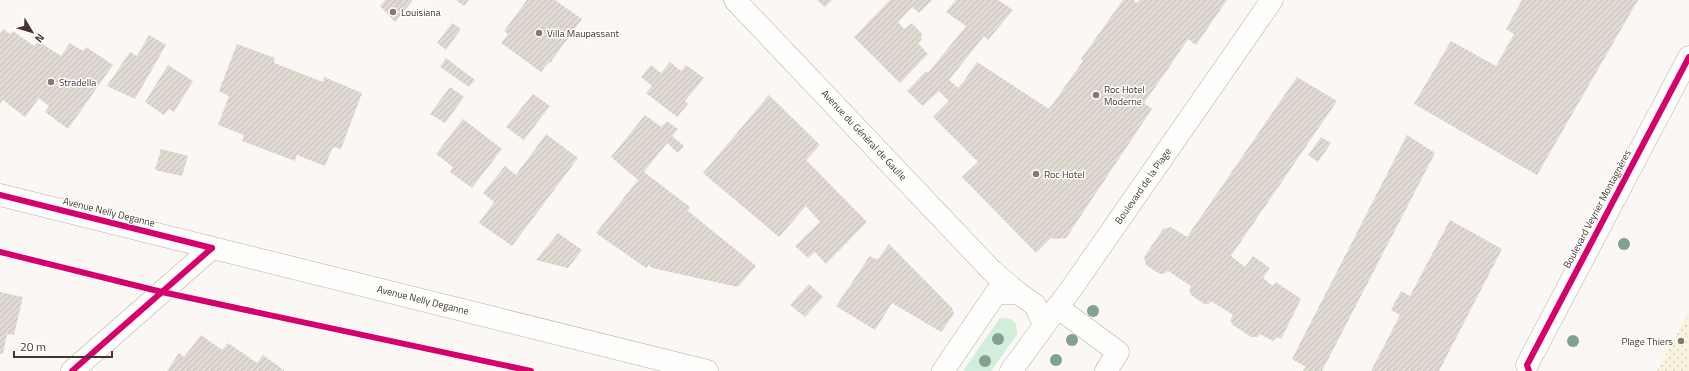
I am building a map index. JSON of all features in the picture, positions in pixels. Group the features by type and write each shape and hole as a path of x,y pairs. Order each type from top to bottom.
{"main road":[{"name":"Avenue du Général de Gaulle","path":"735,0 992,271 1018,293 1050,316"},
{"name":"Boulevard de la Plage","path":"1012,371 1272,0"},
{"name":"Boulevard Veyrier Montagnères","path":"1526,365 1689,57"},
{"name":"Avenue Nelly Deganne","path":"0,195 707,371"},
{"path":"72,371 212,248"},
{"path":"943,371 996,293 992,271"},
{"path":"996,293 1018,293"},
{"path":"1050,316 1118,352 1106,371"}],"green space":[{"path":"1000,318 1010,319 1016,323 1017,334 991,371 963,371"}],"sand":[{"name":"Plage Thiers","path":"1689,312 1689,371 1657,371"}],"building":[{"name":"Louisiana","path":"385,0 413,0 395,22 380,6"},
{"name":"Louisiana","path":"456,0 469,0 464,6"},
{"name":"Villa Maupassant","path":"527,0 555,0 582,19 550,63 549,62 541,72 501,43 508,34 504,31"},
{"path":"817,0 832,0 825,7"},
{"path":"890,0 932,0 919,13 912,7 898,22 904,29 912,23 922,34 921,41 918,43 928,54 900,83 854,37"},
{"path":"956,0 998,0 1013,10 988,40 984,36 949,80 958,88 977,62 1049,109 1083,61 1081,59 1123,0 1133,0 1137,3 1140,0 1227,0 1196,45 1188,39 1144,103 1152,109 1066,238 1053,239 1052,237 1036,253 962,177 978,162 933,117 949,101 939,91 923,106 907,91 926,71 928,73 966,26 946,12"},
{"path":"1522,0 1638,0 1537,175 1414,104 1451,41 1496,66 1514,34 1506,29"},
{"path":"452,23 461,29 446,50 437,43"},
{"name":"Stradella","path":"3,29 10,34 13,31 34,46 38,41 61,56 70,43 83,51 86,47 113,65 68,129 45,112 49,106 39,98 25,117 3,100 0,104 0,33"},
{"path":"149,35 166,45 135,99 107,86 130,52 137,56"},
{"path":"237,44 275,58 274,63 323,82 324,77 362,93 341,149 333,147 325,166 297,155 295,161 242,141 244,135 218,125 229,96 219,91"},
{"path":"446,58 475,80 469,87 440,67"},
{"path":"670,62 681,71 686,65 704,78 685,101 688,104 677,117 646,93 652,86 641,77 651,65 661,73"},
{"path":"168,65 193,81 174,112 169,109 164,115 145,102"},
{"path":"1297,77 1337,101 1231,256 1245,267 1253,256 1270,268 1263,278 1273,286 1276,282 1301,299 1281,339 1277,337 1273,341 1260,334 1258,337 1251,337 1233,325 1230,320 1233,315 1211,301 1208,304 1204,304 1191,295 1189,290 1191,286 1168,271 1160,274 1146,265 1144,257 1163,229 1171,227 1187,237"},
{"path":"450,87 464,97 445,123 430,114"},
{"path":"533,94 550,106 524,140 506,127"},
{"path":"769,95 820,145 806,160 867,222 826,264 815,252 808,258 795,246 820,222 806,206 779,237 703,173"},
{"path":"645,115 661,127 667,121 678,129 672,136 684,146 678,153 667,143 644,172 690,207 688,211 756,266 738,287 652,268 649,265 646,268 596,233 638,180 611,157"},
{"path":"463,119 502,149 472,188 450,172 453,167 436,154"},
{"path":"546,134 578,158 512,246 479,223 494,202 483,193 505,166 516,175"},
{"path":"1407,135 1435,153 1322,371 1303,371 1306,367 1292,359"},
{"path":"1321,137 1331,143 1318,162 1308,155"},
{"path":"161,149 188,156 182,176 155,170"},
{"path":"1450,220 1502,249 1439,371 1371,371 1400,315 1391,310 1401,291 1410,296"},
{"path":"558,233 582,250 568,268 536,260"},
{"path":"889,244 952,308 954,314 941,332 892,303 875,330 836,306 870,256 875,259 879,258"},
{"path":"809,284 823,297 805,317 790,305"},
{"path":"0,292 23,297 14,335 7,334 3,354 0,353"},
{"path":"201,335 222,350 228,343 257,363 263,355 285,371 167,371 179,353 184,357"}],"cycle path":[{"path":"1529,371 1527,365 1689,57"},
{"path":"0,195 212,248"},
{"path":"72,371 212,248"},
{"path":"0,252 162,292 531,371"}],"place":[{"name":"Louisiana","path":"393,12"},
{"name":"Villa Maupassant","path":"539,33"},
{"name":"Stradella","path":"51,82"},
{"name":"Roc Hotel Moderne","path":"1096,95"},
{"name":"Roc Hotel","path":"1036,174"},
{"name":"Plage Thiers","path":"1681,341"}]}
